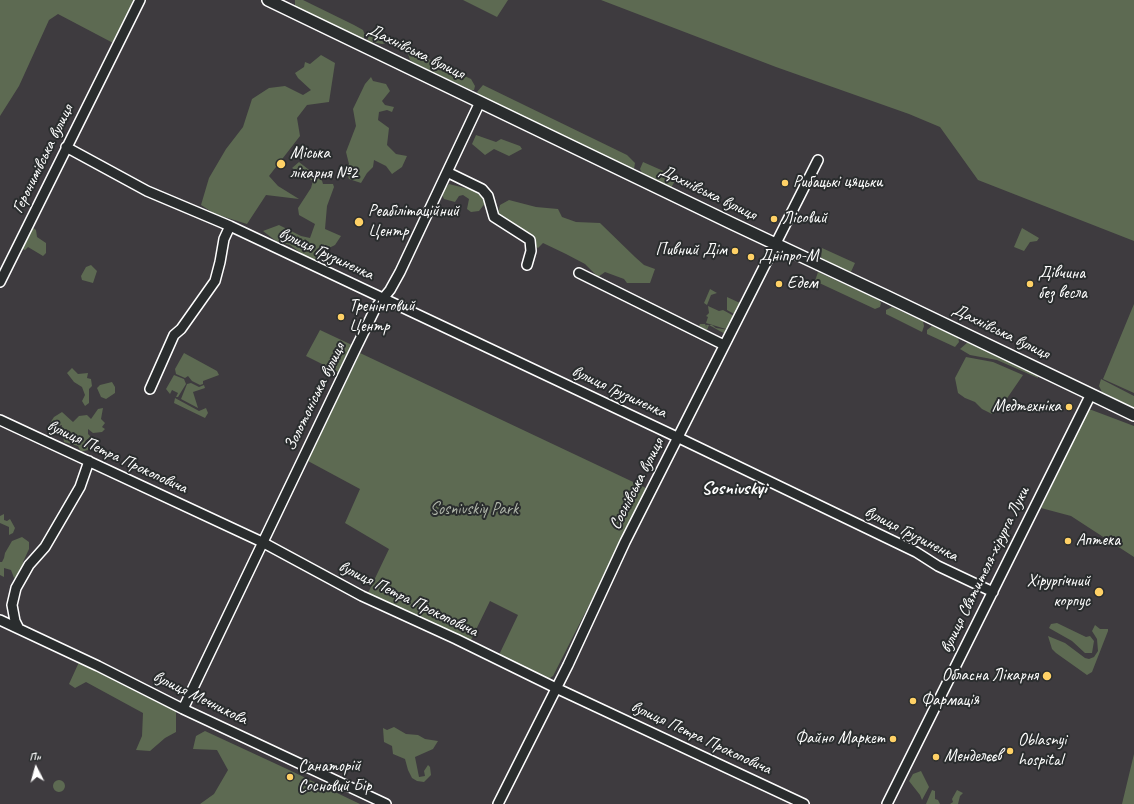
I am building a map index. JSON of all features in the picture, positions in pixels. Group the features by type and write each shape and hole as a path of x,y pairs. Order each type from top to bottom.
{"main road":[{"name":"Дахнівська вулиця","path":"268,0 775,245 1134,415"}],"street":[{"name":"Геронимівська вулиця","path":"0,282 140,0"},
{"name":"Золотоніська вулиця","path":"183,709 376,307 390,290 400,272 480,102"},
{"name":"вулиця Грузиненка","path":"66,147 147,191 230,226 679,438 911,550 938,566 993,592"},
{"name":"Соснівська вулиця","path":"498,804 556,688 625,542 679,438 724,345 818,160"},
{"path":"447,172 482,189 488,196 494,217 530,240 531,251 527,265"},
{"path":"150,389 174,335 181,329 215,280 224,240 230,226"},
{"path":"579,273 724,345"},
{"name":"вулиця Святителя-хірурга Луки","path":"887,804 1091,394"},
{"name":"вулиця Петра Прокоповича","path":"0,420 262,542 362,596 804,804"},
{"path":"19,629 15,621 12,605 16,588 29,565 45,547 80,487 89,461"},
{"name":"вулиця Мечникова","path":"0,620 98,666 183,709 386,804"}],"green space":[{"path":"0,0 135,0 115,44 58,14 49,20 19,86 0,116"},
{"path":"295,0 303,0 363,30 365,35 363,40 295,7"},
{"path":"463,0 508,0 497,17"},
{"path":"601,0 1134,0 1134,241 978,180 940,127 909,114 776,67"},
{"path":"375,34 471,79 475,86 474,90 471,90 416,64 410,60 408,54 387,43 382,44 367,41 369,35"},
{"path":"321,55 335,63 329,102 307,105 297,118 300,136 269,176 278,186 299,199 266,195 247,224 215,214 201,205 209,178 226,149 243,127 252,99 269,88 285,86 303,95 311,90 298,78 295,73 304,67 305,62 310,64"},
{"path":"371,77 373,81 386,84 390,91 382,101 385,105 394,107 392,112 387,110 379,112 378,120 389,128 387,145 396,154 407,156 402,167 392,174 386,166 374,160 373,167 361,183 349,179 346,172 349,164 346,152 356,126 353,109 365,84"},
{"path":"483,85 627,155 635,163 634,169 632,170 479,95 477,92"},
{"path":"476,135 496,142 501,139 520,146 522,149 509,156 494,149 485,155 472,144"},
{"path":"299,162 313,173 320,174 323,184 333,184 334,187 327,206 325,229 341,236 335,245 329,248 317,260 309,259 290,245 276,241 263,231 279,225 301,236 310,238 315,224 299,215 298,208 311,188 313,181 292,168"},
{"path":"643,162 677,177 671,188 643,175 640,169"},
{"path":"449,184 473,190 486,202 479,211 471,212 467,209 469,199 463,195 459,196 455,202 444,199 442,195 443,191"},
{"path":"509,200 536,207 558,209 562,217 576,222 600,223 644,265 655,269 650,283 627,283 624,279 605,272 598,277 585,264 566,254 543,243 538,248 498,214 500,205"},
{"path":"32,227 36,230 37,237 46,243 46,253 43,256 28,247 25,250 22,249"},
{"path":"1022,228 1039,238 1037,241 1030,242 1024,251 1014,247"},
{"path":"822,248 855,263 850,274 821,259"},
{"path":"91,265 97,271 93,283 82,280 81,276 86,267"},
{"path":"818,272 879,300 881,303 880,307 875,309 815,281"},
{"path":"710,289 717,293 711,295 707,305 704,303"},
{"path":"727,297 740,303 736,315 727,310"},
{"path":"1134,304 1134,393 1103,379"},
{"path":"708,306 719,311 723,310 734,316 729,330 706,323 708,317 706,316 709,313"},
{"path":"892,307 923,321 924,326 922,332 886,314 886,310"},
{"path":"700,324 705,324 707,328 706,325 709,325 707,330 699,326"},
{"path":"709,325 716,328 729,330 727,335"},
{"path":"932,326 958,337 959,342 955,347 927,334 927,330"},
{"path":"320,330 352,345 338,372 306,356"},
{"path":"968,342 1037,374 1038,378 997,360 970,355 960,349"},
{"path":"184,353 217,371 219,375 203,381 203,384 200,385 192,381 188,376 185,378 176,374 175,369"},
{"name":"Sosnivskiy Park","path":"360,353 648,489 553,676 548,679 498,657 518,615 490,601 469,644 368,593 389,549 345,523 360,489 308,461"},
{"path":"966,357 993,362 1023,375 999,410 992,414 982,409 975,402 958,393 955,378"},
{"path":"72,368 78,374 88,373 87,378 91,379 92,386 89,389 89,403 85,406 82,401 85,395 82,387 74,382 67,373"},
{"path":"174,375 184,379 186,384 178,397 176,397 178,393 172,390 170,394 166,389"},
{"path":"1101,379 1134,396 1134,408 1102,392 1099,386"},
{"path":"112,382 115,387 115,393 106,399 101,397 97,388 100,385"},
{"path":"191,383 199,387 204,385 205,388 193,392 198,408 181,399 187,384"},
{"path":"175,398 199,411 206,408 208,413 205,418 174,403"},
{"path":"103,408 101,419 105,423 102,427 105,429 102,432 93,433 88,429 88,434 91,437 85,441 88,444 88,450 81,452 78,446 64,442 63,436 57,434 61,430 62,425 51,428 48,426 54,417 62,412 73,422 79,416 87,415 91,419 98,409"},
{"path":"1089,409 1134,426 1134,557 1071,516 1041,508"},
{"path":"4,514 4,520 7,521 10,519 15,528 13,533 9,535 9,527 0,523 0,516"},
{"path":"22,537 29,542 29,549 23,562 25,568 14,578 11,570 4,568 4,577 0,575 0,562 2,562 5,553 12,541"},
{"path":"1057,623 1086,637 1090,636 1094,641 1092,653 1085,653 1072,641 1049,628 1051,624"},
{"path":"1095,625 1100,629 1108,629 1108,631 1092,672 1087,675 1052,649 1048,636 1065,643 1085,658 1089,659 1094,657 1098,651 1097,639 1092,631"},
{"path":"80,660 176,707 176,732 165,738 150,751 136,750 142,736 143,713 86,682 75,688 69,684"},
{"path":"394,727 406,734 418,735 425,739 438,741 433,749 415,757 419,777 425,776 424,771 428,765 430,767 431,775 424,782 417,781 412,778 405,759 393,754 392,746 384,742 383,728 387,730"},
{"path":"205,731 360,804 200,804 214,794 228,770 217,750 193,749 196,736"},
{"path":"1134,754 1134,804 1122,804"},
{"path":"921,771 929,787 922,800 909,781 913,774"},
{"path":"57,780 61,780 65,786 61,792 57,792 53,788 53,784"},
{"path":"932,790 935,791 935,799 938,800 940,804 926,804"},
{"path":"957,790 963,793 960,796 958,804 950,804 953,802 952,799"}],"place":[{"name":"Міська лікарня №2","path":"281,164"},
{"name":"Рибацькі цяцьки","path":"785,183"},
{"name":"Лісовий","path":"774,219"},
{"name":"Реабілітаційний Центр","path":"359,222"},
{"name":"Пивний Дім","path":"735,251"},
{"name":"Дніпро-М","path":"751,257"},
{"name":"Едем","path":"779,284"},
{"name":"Дівчина без весла","path":"1030,284"},
{"name":"Тренінговий Центр","path":"341,317"},
{"name":"Медтехніка","path":"1069,407"},
{"name":"Аптека","path":"1068,541"},
{"name":"Хірургічний корпус","path":"1099,592"},
{"name":"Обласна Лікарня","path":"1047,676"},
{"name":"Фармація","path":"913,701"},
{"name":"Файно Маркет","path":"893,739"},
{"name":"Oblasnyi hospital","path":"1010,751"},
{"name":"Менделєєв","path":"936,757"},
{"name":"Санаторій Сосновий Бір","path":"290,777"}],"district":[{"name":"Sosnivskyi","path":"734,489"}]}
